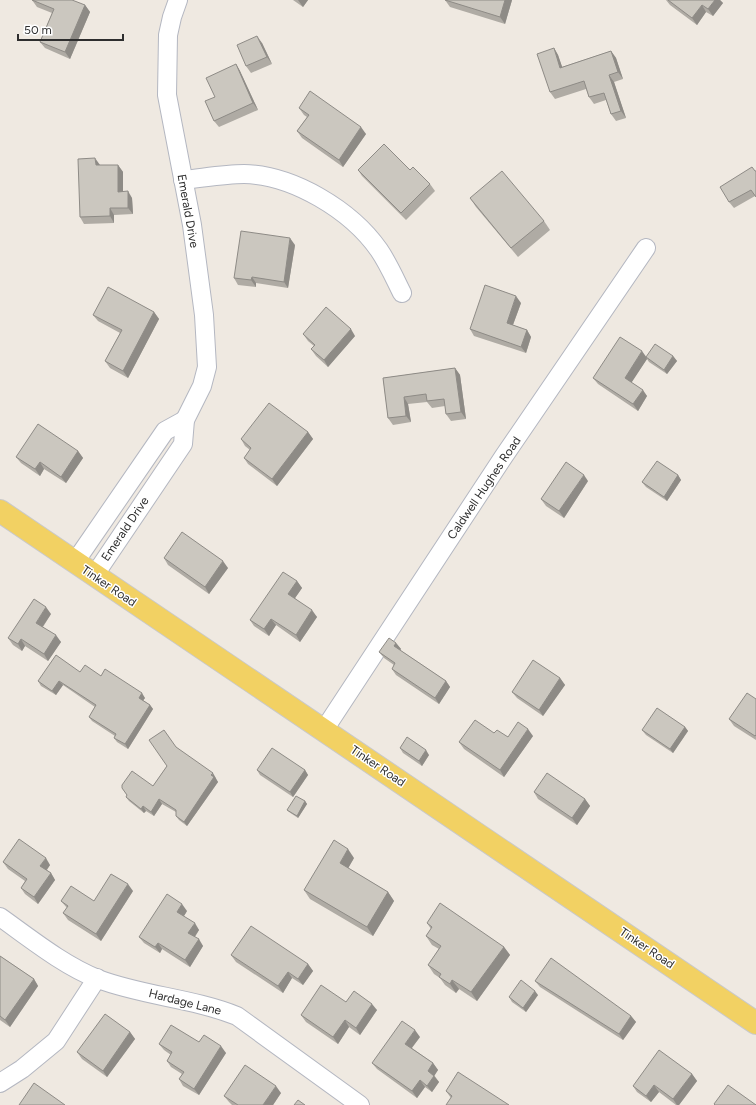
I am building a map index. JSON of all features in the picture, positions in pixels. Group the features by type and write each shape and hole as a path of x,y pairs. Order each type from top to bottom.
{"main road":[{"name":"Tinker Road","path":"0,511 756,1023"}],"street":[{"name":"Emerald Drive","path":"94,576 183,444 185,420 202,386 207,366 204,315 192,225 167,95 168,35 178,0"},
{"path":"183,180 245,174 288,182 316,196 338,210 360,228 379,250 402,293"},
{"name":"Caldwell Hughes Road","path":"324,730 504,456 646,248"},
{"name":"Emerald Drive","path":"75,562 165,431 185,420"},
{"name":"Hardage Lane","path":"0,917 60,958 97,978 126,988 217,1008 237,1016 360,1105"},
{"path":"0,1083 22,1069 56,1041 97,978"}],"building":[{"path":"32,0 72,0 85,5 65,52 40,42 54,9"},
{"path":"445,0 505,0 500,17"},
{"path":"668,0 715,0 708,9 702,5 692,18"},
{"path":"257,36 267,57 246,66 237,45"},
{"path":"554,48 560,68 611,51 618,72 609,75 621,111 611,114 604,93 589,97 584,81 550,92 537,54"},
{"path":"236,64 253,103 214,121 205,101 215,97 206,78"},
{"path":"310,91 361,127 339,160 297,131 309,115 299,108"},
{"path":"384,144 410,170 413,167 430,184 401,213 358,170"},
{"path":"95,158 96,165 118,165 118,192 128,191 128,208 110,208 110,216 80,217 78,159"},
{"path":"752,167 756,171 756,197 751,190 729,202 720,187"},
{"path":"502,171 544,221 511,248 470,198"},
{"path":"241,231 290,238 284,282 252,277 251,280 234,278"},
{"path":"485,285 516,296 507,323 527,330 521,347 470,329"},
{"path":"108,287 154,312 123,371 105,361 122,330 93,315"},
{"path":"326,307 351,329 324,360 311,349 315,345 303,334"},
{"path":"620,337 642,351 625,378 643,390 633,404 593,378"},
{"path":"655,344 673,356 664,370 646,357"},
{"path":"455,368 461,412 446,414 444,399 427,401 426,394 404,397 406,416 388,418 383,378"},
{"path":"269,403 308,432 272,479 244,458 251,448 241,439"},
{"path":"38,424 78,451 61,477 40,462 35,469 16,457"},
{"path":"657,461 678,475 664,497 642,482"},
{"path":"566,462 584,475 559,511 541,499"},
{"path":"182,532 223,561 205,587 164,558"},
{"path":"283,572 297,581 288,594 312,610 296,635 271,619 264,629 250,620"},
{"path":"34,599 46,607 36,623 56,635 44,654 21,639 18,644 8,638"},
{"path":"389,638 396,643 394,646 446,681 435,698 392,669 395,663 379,652"},
{"path":"56,655 80,672 85,665 101,676 105,669 142,693 139,698 150,705 125,744 114,738 116,734 89,717 96,705 59,681 52,691 38,681"},
{"path":"533,660 560,678 539,710 512,692"},
{"path":"747,693 756,699 755,736 729,719"},
{"path":"657,708 685,727 670,749 642,730"},
{"path":"475,720 494,733 497,730 508,737 518,722 528,729 500,770 459,742"},
{"path":"164,730 176,747 213,773 211,775 214,777 184,822 176,816 176,810 159,799 151,812 143,806 141,809 126,797 127,795 122,788 122,785 132,771 153,786 167,766 149,740"},
{"path":"407,737 426,750 419,761 400,748"},
{"path":"272,748 305,770 290,792 257,770"},
{"path":"547,773 585,799 572,818 534,792"},
{"path":"296,796 305,801 297,816 287,810"},
{"path":"19,839 46,858 40,866 51,873 34,897 21,888 27,879 3,862"},
{"path":"334,840 348,849 340,863 388,892 367,927 304,890"},
{"path":"111,874 128,884 96,934 63,913 68,906 61,901 71,886 94,901"},
{"path":"167,894 182,904 177,912 195,923 188,933 199,939 185,960 158,943 155,947 139,937"},
{"path":"440,903 504,947 471,992 452,980 450,984 439,977 441,974 428,965 441,946 426,936 432,927 427,923"},
{"path":"251,926 308,964 298,979 288,972 278,986 231,955"},
{"path":"0,956 34,979 5,1020 0,1016"},
{"path":"551,958 631,1016 619,1034 535,981"},
{"path":"521,980 535,991 523,1008 509,997"},
{"path":"321,985 346,1002 354,991 372,1004 356,1028 345,1020 333,1037 301,1015"},
{"path":"105,1014 130,1032 103,1071 77,1052"},
{"path":"402,1021 415,1030 405,1044 433,1063 428,1071 434,1076 427,1086 420,1080 412,1091 372,1063"},
{"path":"171,1025 199,1042 204,1035 221,1046 194,1089 179,1079 184,1072 167,1061 172,1052 159,1044"},
{"path":"659,1050 692,1074 673,1099 654,1085 646,1096 633,1086"},
{"path":"245,1065 276,1086 263,1105 238,1105 224,1096"},
{"path":"458,1072 509,1105 446,1105 452,1096 446,1091"},
{"path":"34,1083 65,1105 19,1105"},
{"path":"728,1085 756,1105 715,1105 714,1104"},
{"path":"298,1100 305,1105 294,1105"}]}
